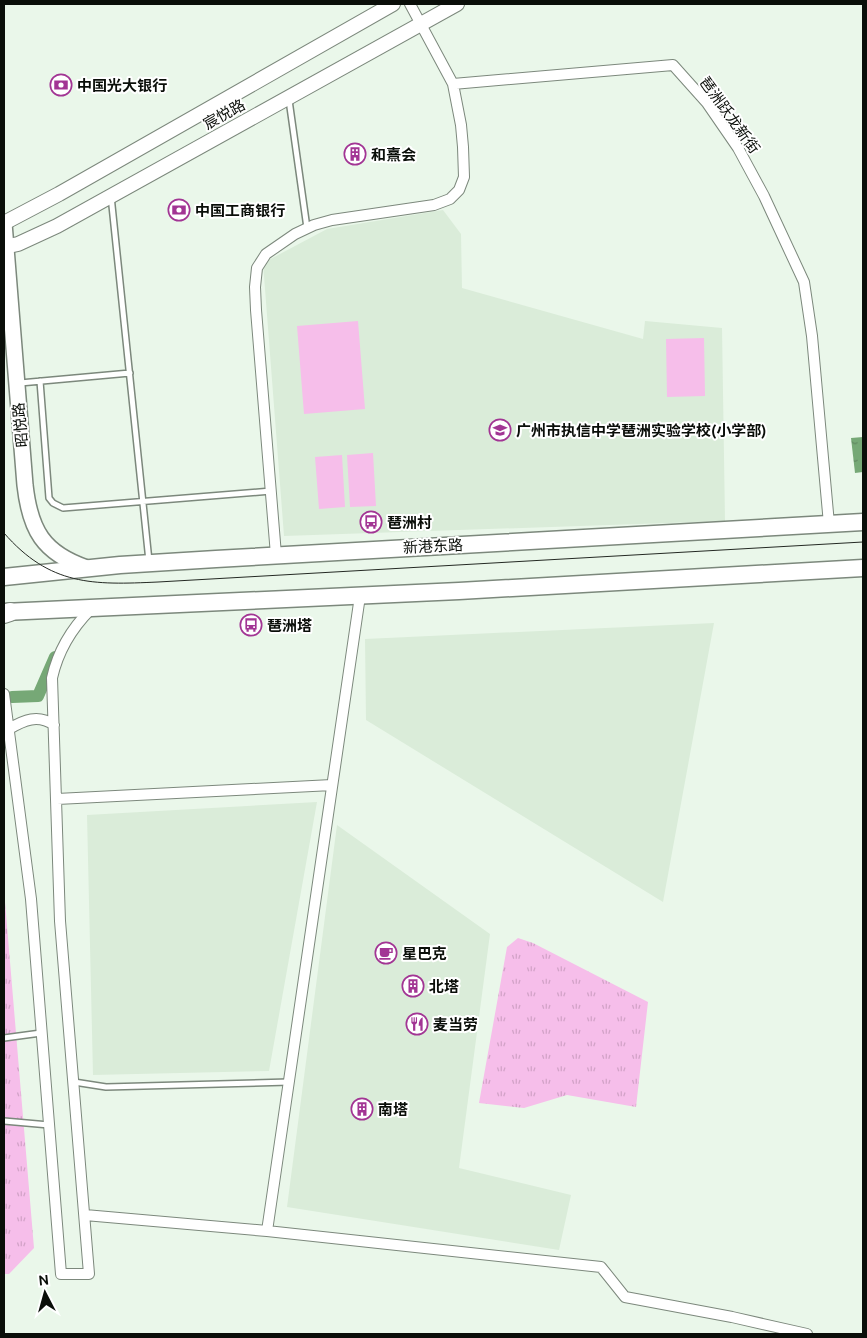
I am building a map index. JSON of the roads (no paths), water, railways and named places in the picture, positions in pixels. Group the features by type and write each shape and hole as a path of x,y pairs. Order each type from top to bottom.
{"main road":[{"name":"昭悦路","path":"4,223 25,485 31,521 44,542 72,563 87,568"},
{"name":"新港东路","path":"4,577 150,563 863,522"},
{"path":"5,613 360,596 863,568"}],"street":[{"name":"宸悦路","path":"4,223 393,4"},
{"path":"276,555 256,310 257,268 266,254 307,228 332,220 434,205 450,199 459,190 464,177 461,125 452,84 410,4"},
{"name":"宸悦路","path":"5,248 49,230 112,196 457,4"},
{"name":"琶洲跃龙新街","path":"452,84 673,65 707,103 738,148 764,196 804,282 813,346 829,524"},
{"path":"267,1232 360,596"},
{"path":"4,694 31,899 61,1274 89,1274 60,921 52,678 55,664 73,629 91,610"},
{"path":"9,729 20,722 36,718 47,720 54,725"},
{"path":"57,799 332,785"},
{"path":"85,1216 267,1232 600,1267 625,1297 732,1317 808,1334"}],"lane":[{"path":"289,97 307,228"},
{"path":"112,196 150,563"},
{"path":"17,383 130,373"},
{"path":"40,381 49,498 53,503 63,508 271,491"},
{"path":"4,1038 42,1033"},
{"path":"74,1082 106,1087 289,1082"},
{"path":"4,1120 49,1125"}],"water":[{"path":"863,437 863,472 855,473 851,438"}],"waterway":[{"path":"12,697 38,696 55,657"}],"tram line":[{"path":"4,533 21,550 38,563 56,573 93,582 113,583 863,542"}],"place":[{"name":"中国光大银行","path":"61,85"},
{"name":"和熹会","path":"355,154"},
{"name":"中国工商银行","path":"179,210"},
{"name":"广州市执信中学琶洲实验学校(小学部)","path":"500,430"},
{"name":"琶洲村","path":"371,522"},
{"name":"琶洲塔","path":"251,625"},
{"name":"星巴克","path":"386,953"},
{"name":"北塔","path":"413,986"},
{"name":"麦当劳","path":"417,1024"},
{"name":"南塔","path":"362,1109"}]}
